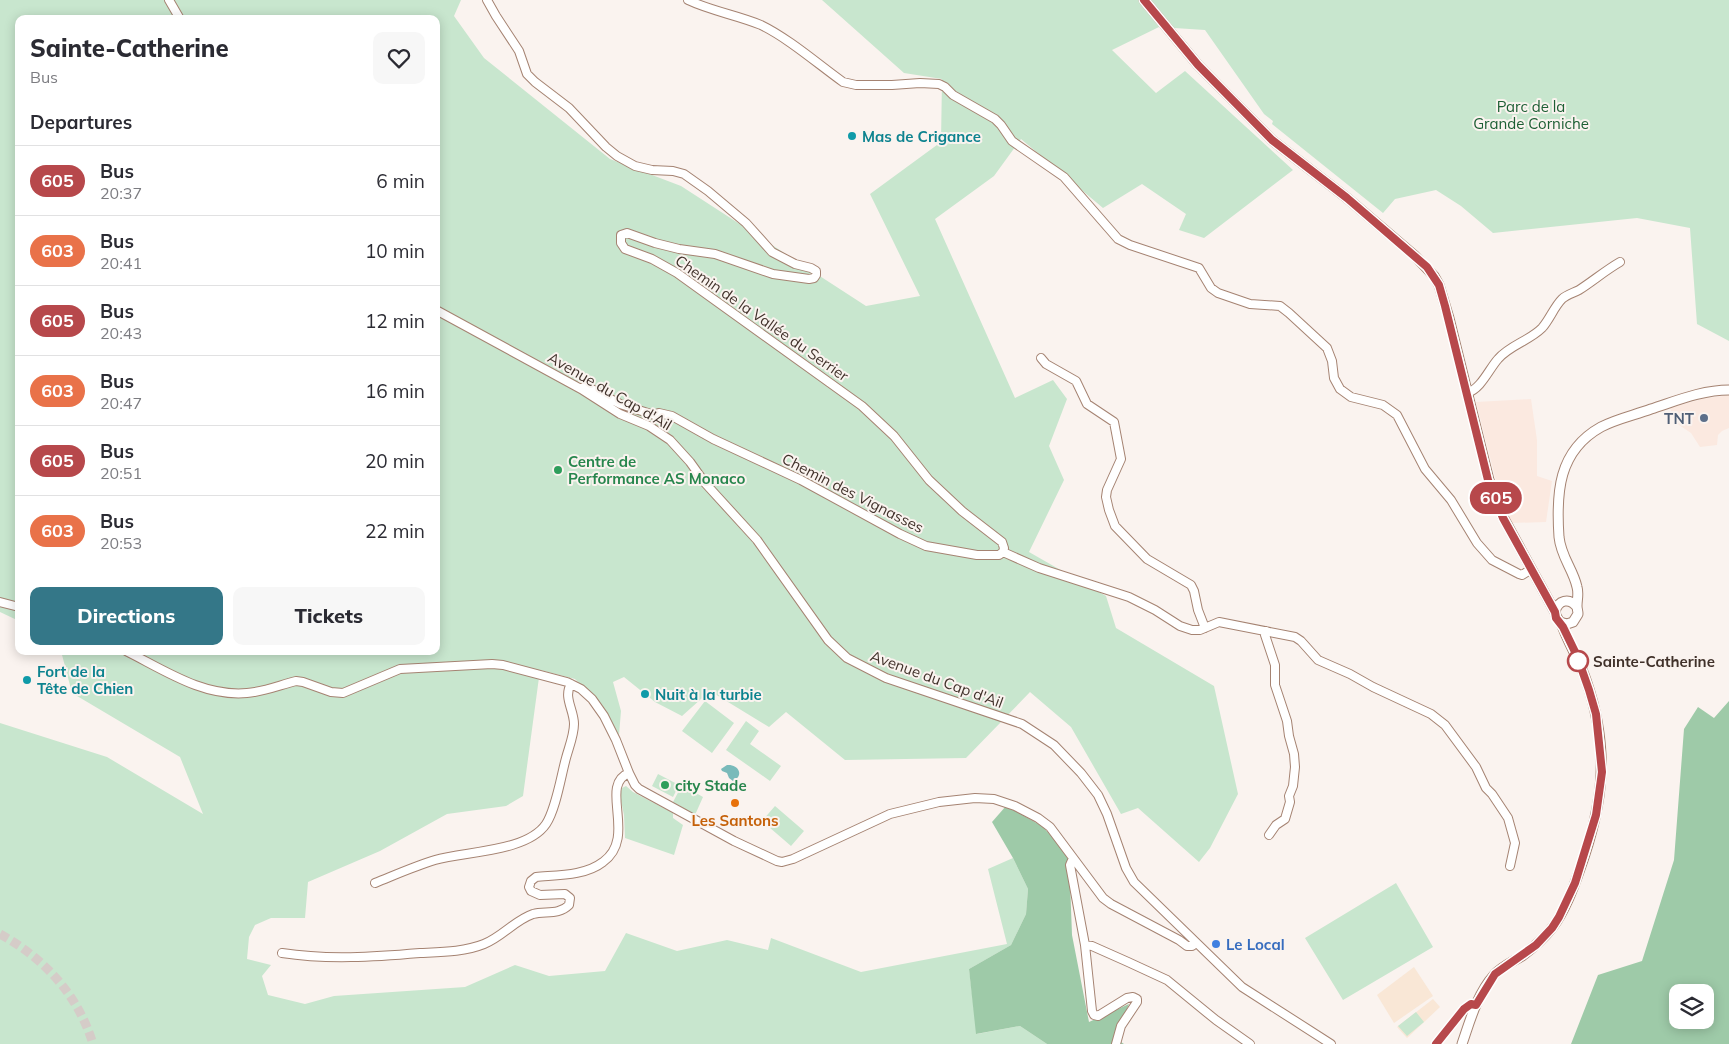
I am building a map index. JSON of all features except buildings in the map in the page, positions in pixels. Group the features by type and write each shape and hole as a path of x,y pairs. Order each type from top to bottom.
{"main road":[{"path":"1144,0 1198,65 1272,140 1347,198 1427,267 1439,285 1442,294 1488,480 1503,518 1530,570 1555,612"},
{"path":"1462,1044 1476,1005 1495,974 1536,945 1552,928 1562,911 1575,883 1592,834 1599,799 1602,772 1599,735 1593,702 1572,646 1556,618 1555,612 1556,606 1569,603 1574,594 1576,583 1560,549 1560,482 1566,463 1576,447 1591,433 1603,426 1703,393 1729,390"},
{"path":"1545,594 1569,603 1577,617 1573,622 1572,646"},
{"path":"1560,622 1566,624 1573,622"}],"street":[{"path":"169,0 178,15"},
{"name":"Chemin de la Vallée du Serrier","path":"488,0 519,51 526,74 569,108 606,147 635,166 684,174 708,191 746,223 772,252 795,264 811,268 816,274 814,278 809,279 773,274 715,254 679,249 627,233 621,235 621,243 625,249 652,259 677,273 862,406 894,436 929,480 962,511 1002,542 1003,552"},
{"path":"688,0 700,6 732,14 773,32 843,82 856,85 892,86 920,83 939,84 945,87 953,94 995,119 1012,141 1064,177 1118,239 1130,245 1199,268 1212,288 1218,293 1250,304 1280,306 1317,337 1327,348 1332,361 1334,378 1340,388 1351,397 1383,405 1397,415 1425,469 1451,500 1477,542 1492,560 1522,575 1530,570"},
{"path":"1467,393 1474,390 1498,358 1541,329 1550,319 1563,298 1578,290 1606,269 1620,262"},
{"name":"Avenue du Cap d'Ail","path":"440,312 581,389 620,414 649,426 670,440 690,462 705,483 757,540 828,640 847,658 886,678 1022,724 1038,734 1065,756 1098,795 1107,814 1129,875 1242,987 1332,1044"},
{"path":"1041,358 1046,364 1076,380 1087,404 1115,424 1121,459 1107,490 1106,497 1112,518 1119,531 1147,559 1191,585 1205,628"},
{"name":"Chemin des Vignasses","path":"581,389 586,386 620,404 654,415 659,413 672,416 713,439 801,480 900,534 926,546 977,555 999,555 1003,552"},
{"path":"649,426 654,415"},
{"path":"1003,552 1039,568 1128,597 1155,610 1180,626 1192,630 1200,630 1219,622 1295,637 1318,660 1350,674 1373,688 1421,709 1446,725 1476,767 1486,788 1508,818 1515,843 1510,866"},
{"path":"0,602 15,606"},
{"path":"1266,631 1265,635 1275,664 1275,684 1288,721 1289,736 1294,754 1293,786 1289,796 1290,802 1285,819 1276,825 1269,835"},
{"path":"134,655 199,687 227,692 249,693 296,681 343,694 400,669 477,664 503,665 571,684 581,689 592,699 604,716 629,773 639,789 734,841 777,861 782,862 793,859 890,814 939,802 975,798 1000,800 1038,818 1050,827 1103,898 1111,904 1187,946 1192,946 1196,943"},
{"path":"375,883 434,860 457,854 496,849 514,844 537,833 546,823 553,804 573,730 573,715 568,697 568,689 571,684"},
{"path":"282,953 365,958 457,950 483,944 496,938 533,914 563,911 569,906 570,898 565,894 540,895 531,891 529,886 531,881 536,878 586,870 602,863 610,856 620,832 616,784 622,776 629,773"},
{"path":"1073,858 1070,865 1085,945 1092,1012 1098,1016 1127,998 1137,998 1137,1002 1121,1026 1116,1044"},
{"path":"1085,945 1092,946 1167,980 1216,1020 1250,1044"},
{"path":"1436,1044 1464,1009 1471,1004 1476,1005"}],"shaded area":[{"path":"1729,395 1729,428 1718,435 1717,445 1700,447 1691,433 1676,423 1670,408 1702,399"},
{"path":"1531,399 1537,440 1537,476 1552,481 1546,522 1511,523 1496,481 1476,402"},
{"path":"1414,967 1433,996 1394,1023 1377,995"},
{"path":"1433,999 1440,1007 1407,1038 1397,1027"}],"green space":[{"name":"Parc de la Grande Corniche","path":"0,0 461,0 454,16 484,58 610,159 681,186 866,306 920,296 870,194 941,142 942,79 904,73 822,0 1729,0 1729,341 1697,324 1690,228 1637,218 1493,233 1461,206 1436,190 1395,199 1383,213 1272,124 1273,121 1264,114 1205,30 1159,27 1112,50 1156,93 1185,71 1293,170 1204,238 1179,230 1186,214 1142,184 1103,208 1021,139 994,176 935,219 1015,398 1053,380 1067,399 1049,446 1064,480 1029,552 1106,596 1116,628 1214,686 1238,794 1210,848 1199,862 1138,808 1121,814 1071,727 1030,692 966,758 845,760 786,712 769,727 710,691 682,716 655,702 624,677 613,682 621,711 619,735 599,703 575,679 540,670 523,796 506,806 447,814 380,851 308,882 305,918 271,918 255,925 249,937 247,959 271,965 262,976 268,995 305,1004 334,996 465,987 515,965 549,976 605,971 626,933 677,951 727,940 768,950 771,938 861,972 1007,944 988,869 1013,858 1028,889 1026,914 1011,945 969,969 977,1034 1020,1026 1047,1044 0,1044 0,723 107,757 203,814 180,757 72,693 62,655 440,655 440,15 15,15 15,619 0,612"},
{"path":"705,701 734,723 712,753 682,731"},
{"path":"1729,701 1729,1044 1571,1044 1598,975 1642,961 1674,860 1684,729 1698,707 1714,718"},
{"path":"746,721 759,731 750,744 781,766 770,781 726,750"},
{"name":"city Stade","path":"658,774 679,785 673,797 652,786"},
{"path":"682,785 703,797 695,815 673,802"},
{"path":"626,786 633,792 673,813 673,818 683,825 674,855 625,838 624,815 620,796 622,788"},
{"path":"775,806 804,831 791,846 762,821"},
{"path":"1006,806 1042,826 1069,855 1072,935 1089,1022 1129,1004 1115,1038 1124,1044 1047,1044 1020,1026 976,1034 969,969 1011,945 1026,914 1028,889 992,822"},
{"path":"1396,883 1433,947 1343,1000 1305,938"},
{"path":"1416,1012 1424,1022 1407,1036 1398,1026"}],"water":[{"path":"727,765 734,766 739,770 737,779 733,781 727,773 722,771 721,769"}],"tunnel":[{"path":"0,934 31,955 58,980 69,994 87,1026 93,1044"}],"bus line":[{"name":"605","path":"1144,0 1198,65 1272,140 1347,198 1415,256 1434,276 1439,285 1445,306 1488,480 1503,518 1572,646 1593,702 1601,754 1600,792 1592,834 1566,904 1552,928 1536,945 1495,974 1476,1005 1471,1004 1467,1006 1436,1044"}],"place":[{"name":"Mas de Crigance","path":"852,136"},
{"name":"TNT","path":"1704,418"},
{"name":"Centre de Performance AS Monaco","path":"558,470"},
{"name":"Sainte-Catherine","path":"1578,661"},
{"name":"Fort de la Tête de Chien","path":"27,680"},
{"name":"Nuit à la turbie","path":"645,694"},
{"name":"city Stade","path":"665,785"},
{"name":"Les Santons","path":"735,803"},
{"name":"Le Local","path":"1216,944"}]}
